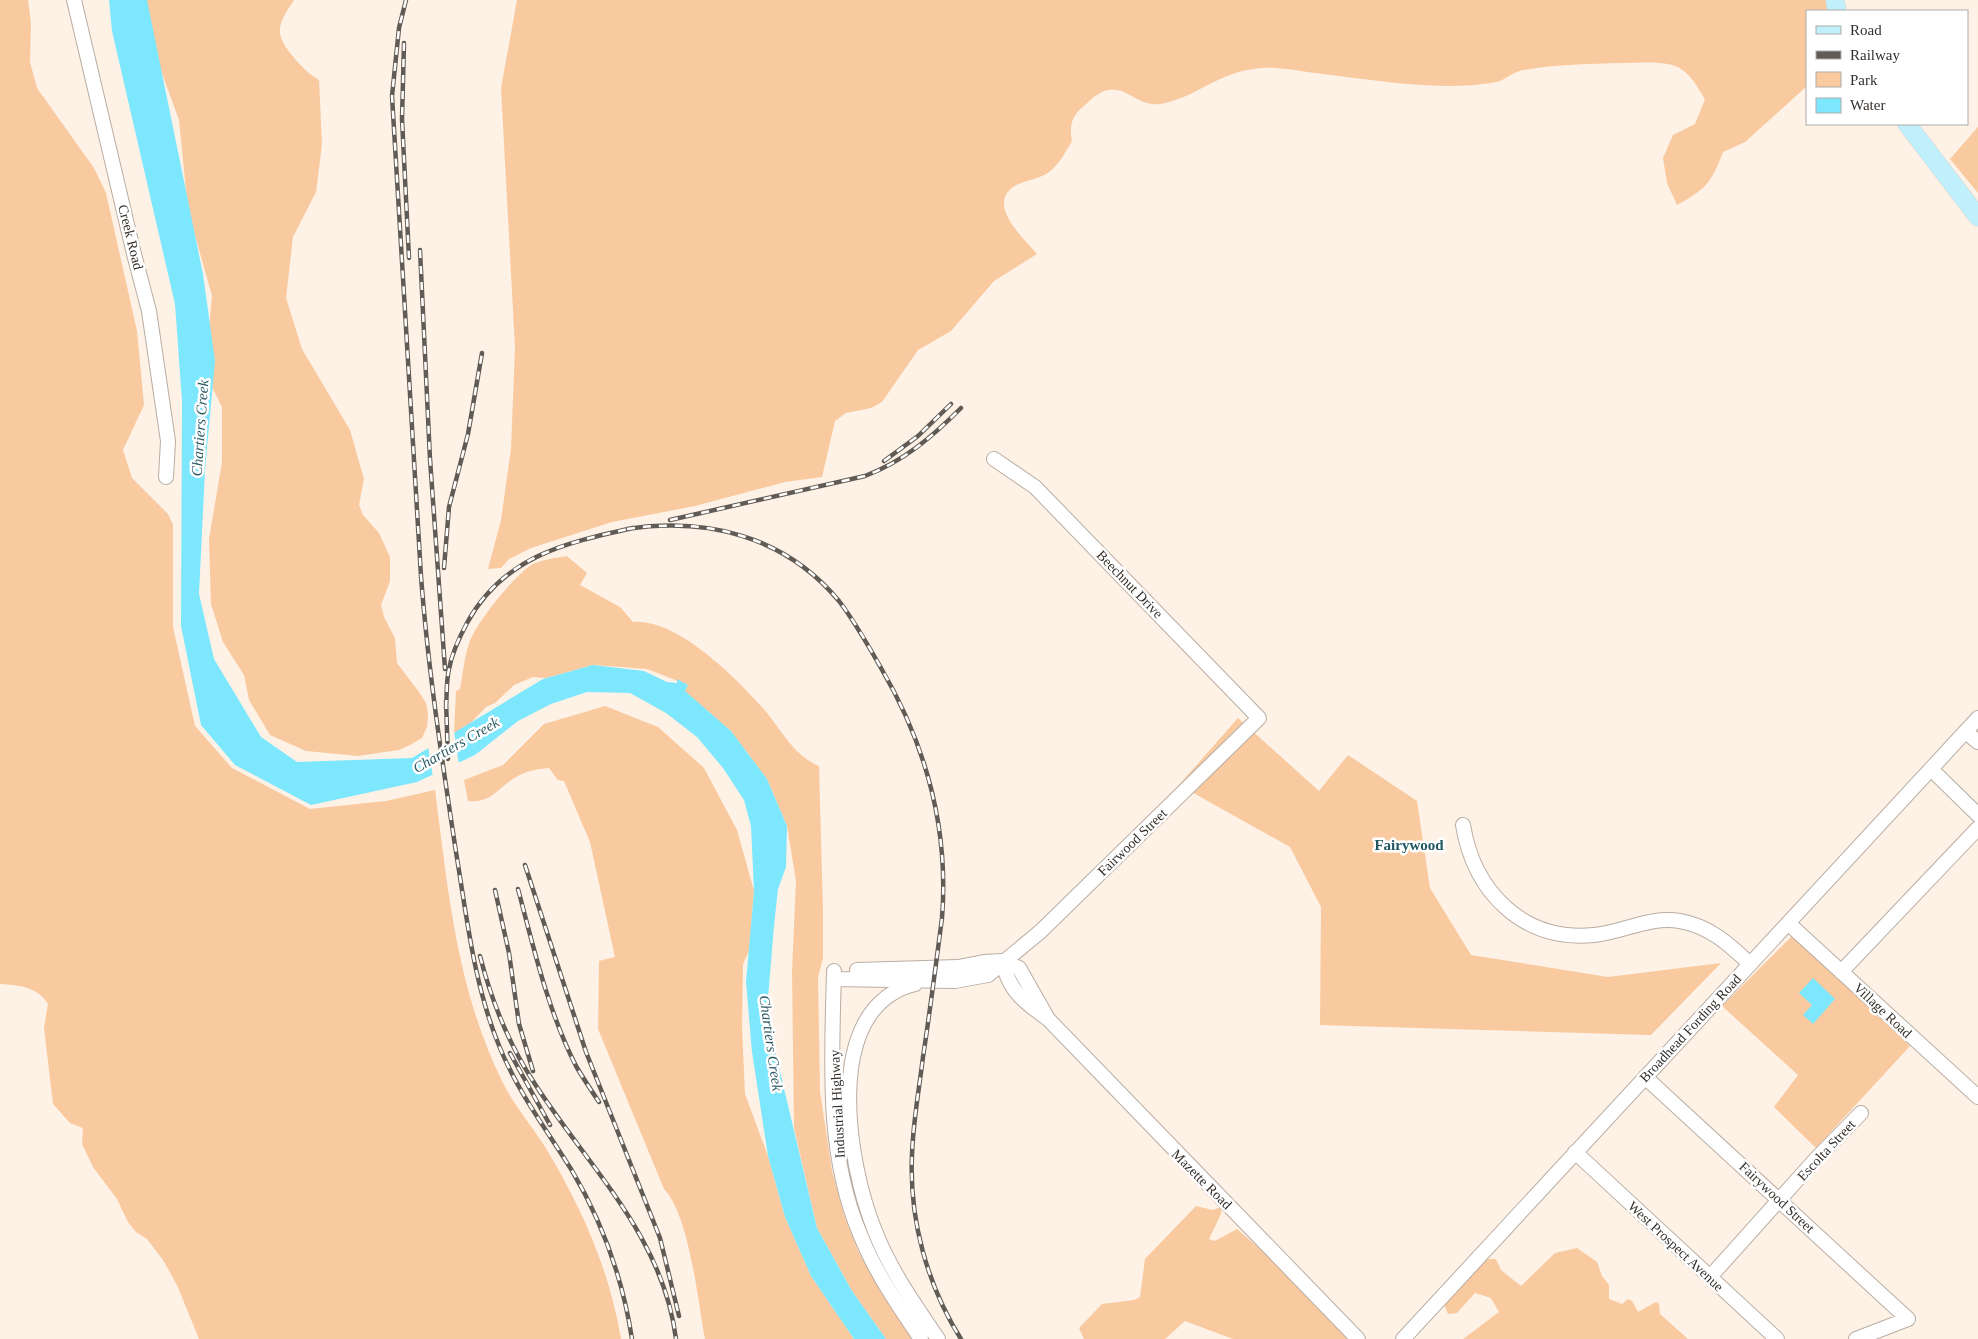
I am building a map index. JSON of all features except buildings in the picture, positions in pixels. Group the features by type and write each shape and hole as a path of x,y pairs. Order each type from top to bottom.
{"main road":[{"path":"1908,125 1978,216"}],"street":[{"name":"Creek Road","path":"74,0 149,311 168,441 166,477"},
{"name":"Beechnut Drive","path":"994,459 1035,488 1259,718"},
{"name":"Fairwood Street","path":"834,975 955,981 988,975 1002,961 1041,931 1259,718"},
{"name":"Broadhead Fording Road","path":"1403,1339 1978,718"},
{"path":"1966,732 1978,742"},
{"path":"1931,769 1978,815"},
{"path":"1463,825 1471,858 1484,884 1502,905 1524,921 1547,930 1583,936 1606,934 1647,921 1680,921 1699,926 1723,939 1750,964"},
{"path":"1841,972 1978,828"},
{"name":"Village Road","path":"1788,923 1978,1097"},
{"path":"834,975 944,968 1002,961"},
{"name":"Mazette Road","path":"1002,961 1019,968 1048,1019 1358,1339"},
{"name":"Industrial Highway","path":"834,975 834,1113 844,1185 853,1218 869,1254 921,1339"},
{"name":"Industrial Highway","path":"928,981 894,991 871,1011 858,1040 850,1085 853,1150 869,1215 893,1269 938,1339"},
{"name":"Fairywood Street","path":"1644,1077 1781,1200 1908,1319 1856,1339"},
{"name":"Escolta Street","path":"1710,1277 1815,1160 1861,1113"},
{"name":"West Prospect Avenue","path":"1575,1152 1777,1339"}],"green space":[{"path":"0,0 28,0 31,23 30,62 37,88 94,168 106,193 137,331 144,405 123,450 132,478 168,514 173,525 173,627 195,726 232,768 310,809 386,801 435,790 450,902 457,939 465,976 487,1048 503,1083 547,1150 583,1218 610,1289 621,1339 199,1339 177,1285 163,1260 147,1239 136,1232 128,1222 117,1199 93,1167 82,1144 83,1128 70,1123 53,1104 44,1028 48,1004 44,998 33,990 21,986 0,984"},
{"path":"142,0 294,0 281,24 281,36 283,43 295,59 306,71 319,80 322,144 316,192 293,237 286,298 302,349 350,430 364,479 359,505 363,515 379,533 390,557 390,581 381,605 384,617 395,638 397,663 426,703 428,715 427,727 422,738 399,750 358,756 306,751 270,735 249,700 244,675 223,642 211,604 209,539 222,462 222,407 211,385 206,359 212,296 188,210 179,120 152,46"},
{"path":"517,0 1832,0 1834,10 1806,10 1806,87 1745,142 1723,152 1711,178 1701,190 1677,205 1667,183 1663,158 1673,135 1695,124 1705,99 1687,74 1672,65 1622,63 1549,67 1521,71 1497,82 1454,86 1394,83 1263,68 1234,74 1186,96 1160,104 1150,104 1125,92 1108,90 1097,95 1074,117 1071,125 1072,141 1056,166 1041,177 1013,187 1006,195 1004,203 1010,222 1037,254 994,281 951,331 918,350 882,402 871,408 846,413 835,421 822,477 785,482 695,506 612,522 531,548 509,559 501,568 488,569 501,520 511,449 515,348 501,88"},
{"path":"1978,127 1978,193 1950,159"},
{"path":"567,556 587,573 580,585 620,607 633,622 650,623 667,629 703,651 720,665 761,706 794,748 801,755 819,766 823,910 823,958 818,977 820,1091 832,1171 844,1215 858,1251 883,1296 912,1339 886,1339 852,1291 817,1228 794,1128 792,971 796,881 787,826 767,779 731,731 684,691 688,685 647,669 593,665 546,678 533,677 514,685 495,703 486,707 468,726 454,733 456,691 460,689 467,649 472,635 507,588 526,569 541,561"},
{"path":"605,706 658,727 704,768 737,830 754,891 749,951 743,964 742,1027 745,1094 768,1156 785,1217 811,1276 854,1339 705,1339 696,1282 680,1218 673,1201 664,1189 598,1029 599,961 615,957 590,842 564,781 558,780 549,768 536,770 516,777 483,800 468,801 464,780 503,765 544,724"},
{"path":"1238,718 1319,791 1348,755 1417,801 1430,888 1471,955 1608,977 1721,963 1651,1035 1320,1025 1321,907 1290,847 1179,785"},
{"path":"1792,936 1910,1046 1816,1148 1774,1107 1798,1075 1722,1006"},
{"path":"1196,1206 1213,1210 1221,1207 1221,1214 1209,1239 1215,1241 1237,1229 1275,1262 1350,1339 1233,1339 1185,1321 1165,1339 1084,1339 1079,1328 1102,1304 1134,1300 1140,1297 1145,1259"},
{"path":"1577,1248 1597,1262 1602,1276 1609,1285 1609,1299 1622,1304 1628,1299 1632,1301 1638,1312 1656,1302 1659,1304 1660,1314 1688,1339 1463,1339 1499,1312 1491,1298 1475,1293 1457,1313 1448,1314 1444,1304 1487,1259 1496,1259 1501,1270 1521,1286 1555,1253"}],"water":[{"name":"Chartiers Creek","path":"109,0 147,0 203,274 215,361 205,470 199,594 214,659 261,737 297,762 412,758 543,679 593,665 644,671 667,682 677,683 677,679 688,685 685,691 731,731 767,779 787,826 786,867 778,889 774,926 768,998 770,1029 817,1228 852,1291 886,1339 854,1339 811,1276 785,1217 768,1156 752,1052 746,982 754,891 751,826 744,800 723,768 697,737 666,713 630,693 587,692 551,704 518,721 475,755 417,782 311,805 235,765 201,725 181,626 182,401 175,304 112,31"},
{"path":"1813,978 1835,999 1813,1024 1803,1015 1812,1005 1799,993"}],"pier":[{"path":"454,731 459,765 433,777 428,746"}],"railway":[{"path":"406,0 399,28 392,96 421,576 436,714 468,927 484,1000 500,1048 515,1080 571,1169 602,1230 617,1273 632,1339"},
{"path":"404,43 402,119 409,258"},
{"path":"420,250 430,459 445,669"},
{"path":"444,568 449,507 468,434 482,353"},
{"path":"884,461 918,436 951,404"},
{"path":"670,520 865,476 905,456 939,429 961,408"},
{"path":"627,529 657,526 715,529 743,536 769,546 794,561 818,579 845,609 897,697 910,727 922,757 938,820 942,852 943,885 942,918 916,1106 912,1179 917,1227 930,1274 949,1318 961,1339"},
{"path":"446,708 448,674 456,646 467,623 498,582 538,556 560,547 633,528"},
{"path":"446,701 448,759"},
{"path":"525,865 586,1052 660,1238 679,1316"},
{"path":"518,889 542,979 557,1024 576,1066 599,1102"},
{"path":"495,890 509,953 519,1024 533,1071"},
{"path":"480,956 502,1021 524,1067 620,1203 656,1267 668,1302 676,1339"},
{"path":"510,1053 550,1125"}],"district":[{"name":"Fairywood","path":"1409,845"}]}
